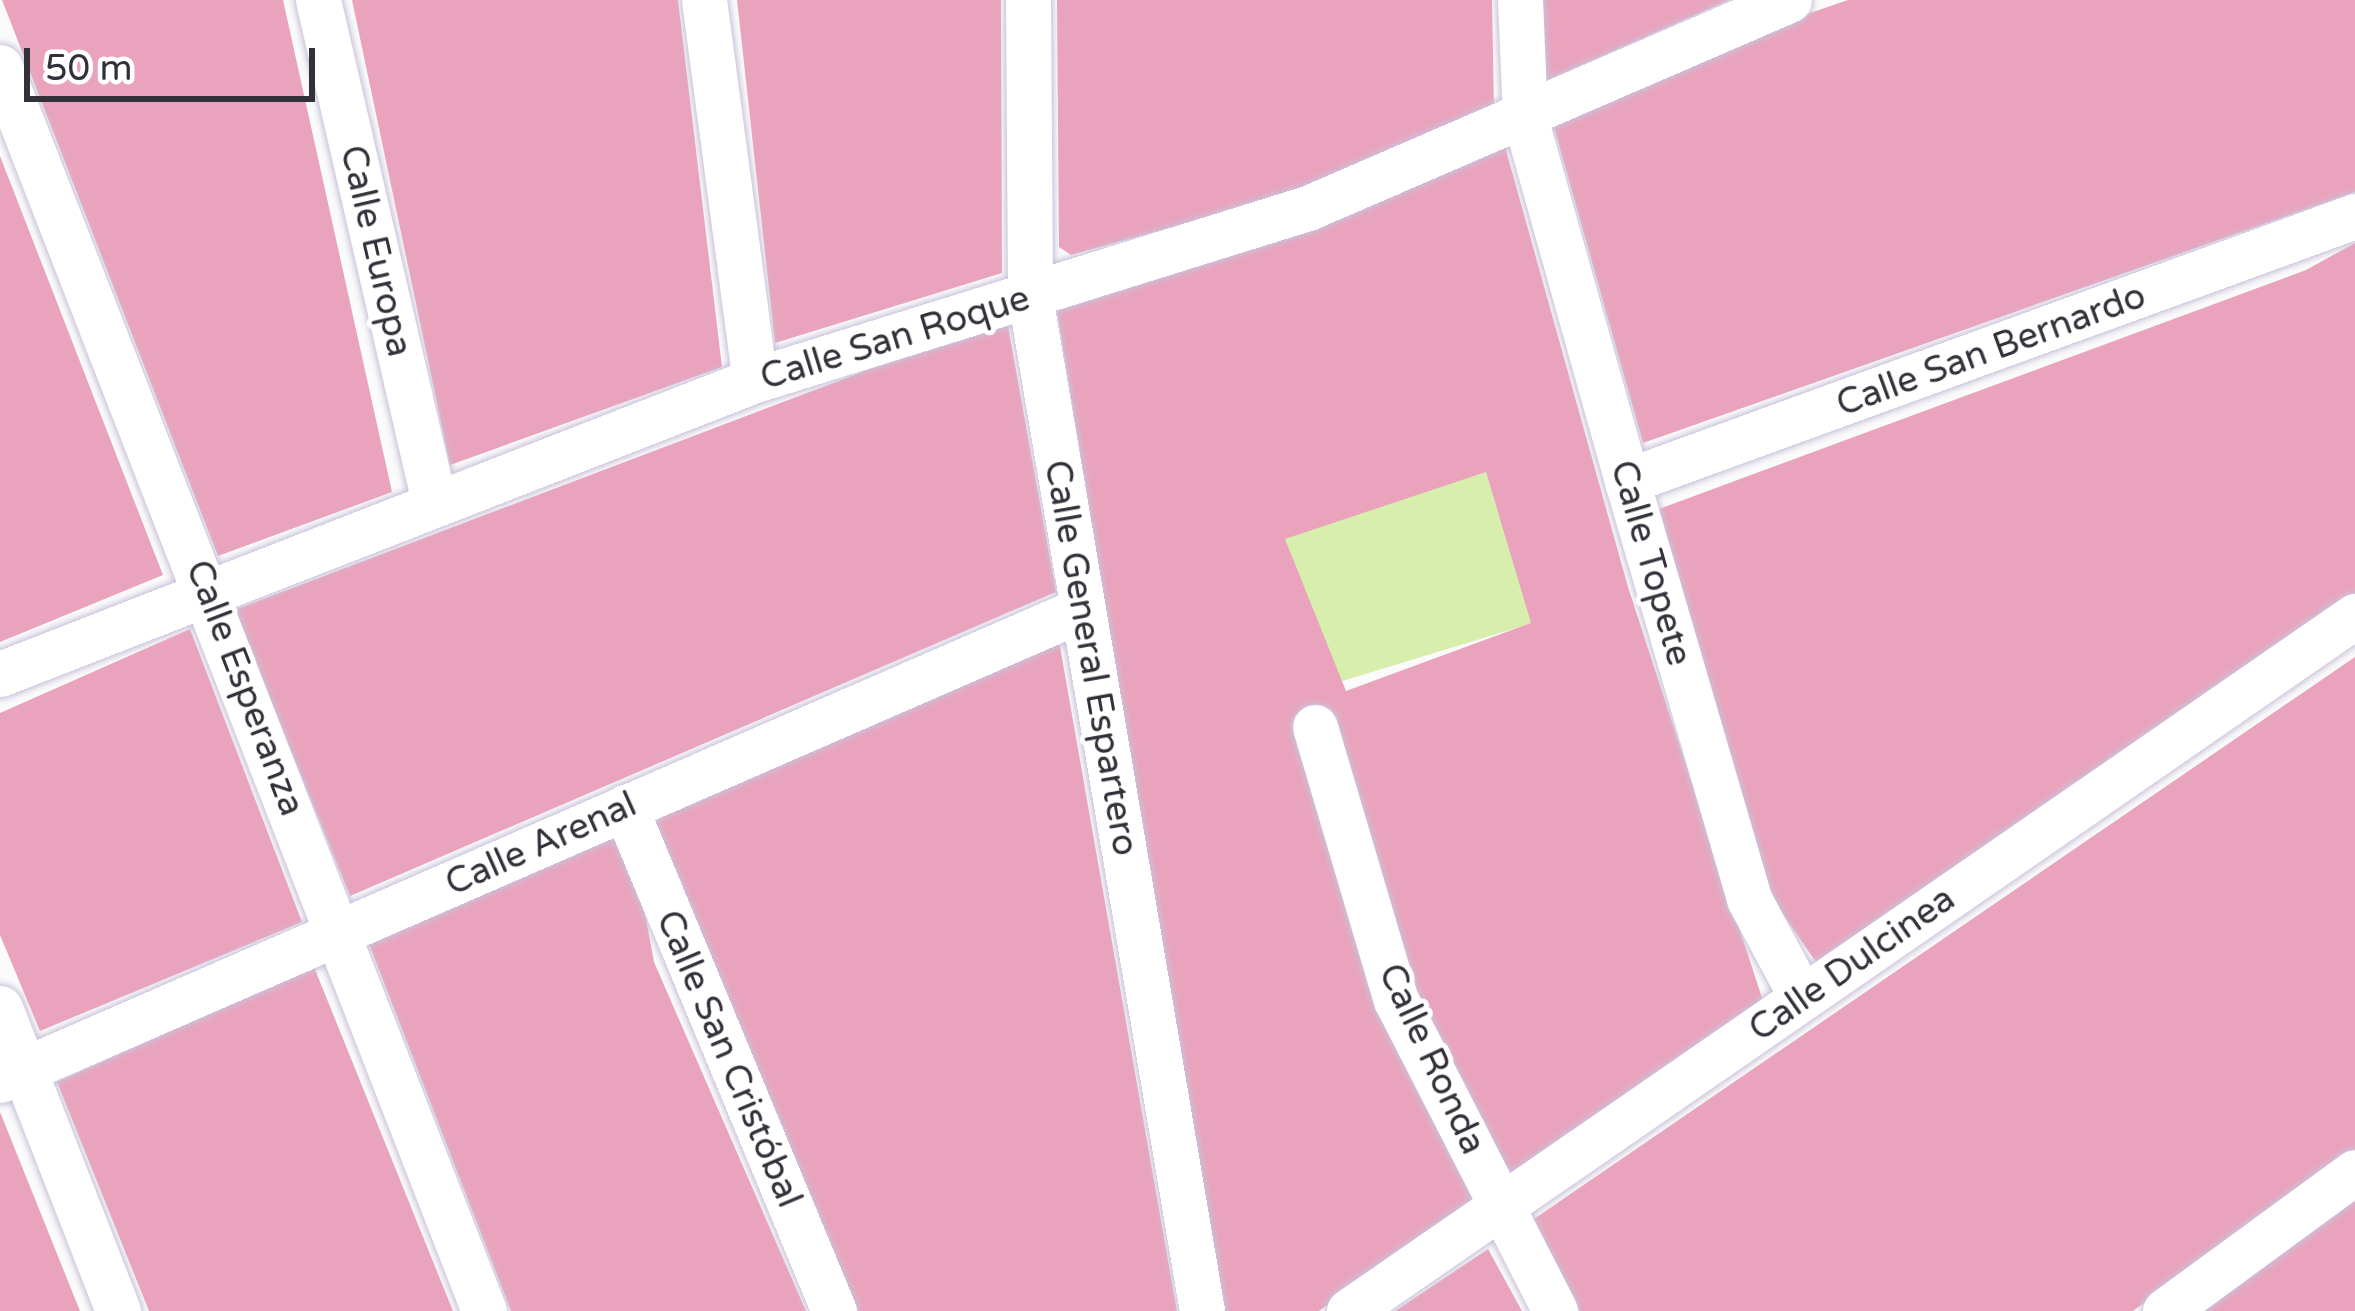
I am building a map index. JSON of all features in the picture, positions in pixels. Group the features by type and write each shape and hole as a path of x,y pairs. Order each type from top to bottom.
{"street":[{"name":"Calle Europa","path":"318,0 434,502"},
{"path":"704,0 755,380"},
{"name":"Calle General Espartero","path":"1028,0 1030,297 1202,1311"},
{"name":"Calle Topete","path":"1520,0 1525,118 1627,482 1749,899 1802,998"},
{"name":"Calle San Roque","path":"0,674 755,380 1308,208 1525,118 1778,2"},
{"name":"Calle Esperanza","path":"0,68 208,590 484,1311"},
{"name":"Calle San Bernardo","path":"1627,482 2355,216"},
{"name":"Calle Arenal","path":"12,1075 1082,609"},
{"name":"Calle Dulcinea","path":"1349,1311 2355,616"},
{"name":"Calle Ronda","path":"1316,728 1396,1000 1555,1311"},
{"name":"Calle San Cristóbal","path":"625,807 834,1311"},
{"path":"0,1008 12,1075 118,1311"},
{"path":"2165,1311 2355,1172"}],"green space":[{"path":"1486,472 1532,623 1329,685 1283,534"}],"building":[{"path":"2,0 283,0 392,492 218,556"},
{"path":"352,0 678,0 722,367 450,465"},
{"path":"737,0 1001,0 1002,273 775,343"},
{"path":"1057,0 1492,0 1494,111 1273,199 1071,255 1059,247"},
{"path":"1540,0 1729,0 1543,82"},
{"path":"1848,0 2355,0 2355,192 1643,443 1553,124 1758,31"},
{"path":"1504,143 1628,587 1764,1004 1512,1176 1464,1102 1410,991 1324,706 1295,715 1373,1002 1476,1200 1319,1311 1220,1311 1057,311 1234,255","holes":["1486,472 1531,623 1346,691 1285,539"]},
{"path":"0,156 163,575 0,642"},
{"path":"2355,243 2355,597 1818,965 1766,890 1659,509 2306,270"},
{"path":"1008,326 1056,592 350,896 234,610 870,369"},
{"path":"190,629 302,922 40,1031 0,935 0,713"},
{"path":"1059,641 1177,1311 854,1311 644,822"},
{"path":"2355,657 2355,1152 2133,1311 1580,1311 1531,1221"},
{"path":"616,829 640,886 654,962 806,1311 511,1311 369,944"},
{"path":"314,967 453,1311 149,1311 57,1082"},
{"path":"0,1112 80,1311 0,1311"},
{"path":"2355,1200 2355,1311 2199,1311"},
{"path":"1488,1249 1522,1311 1395,1311"}]}
